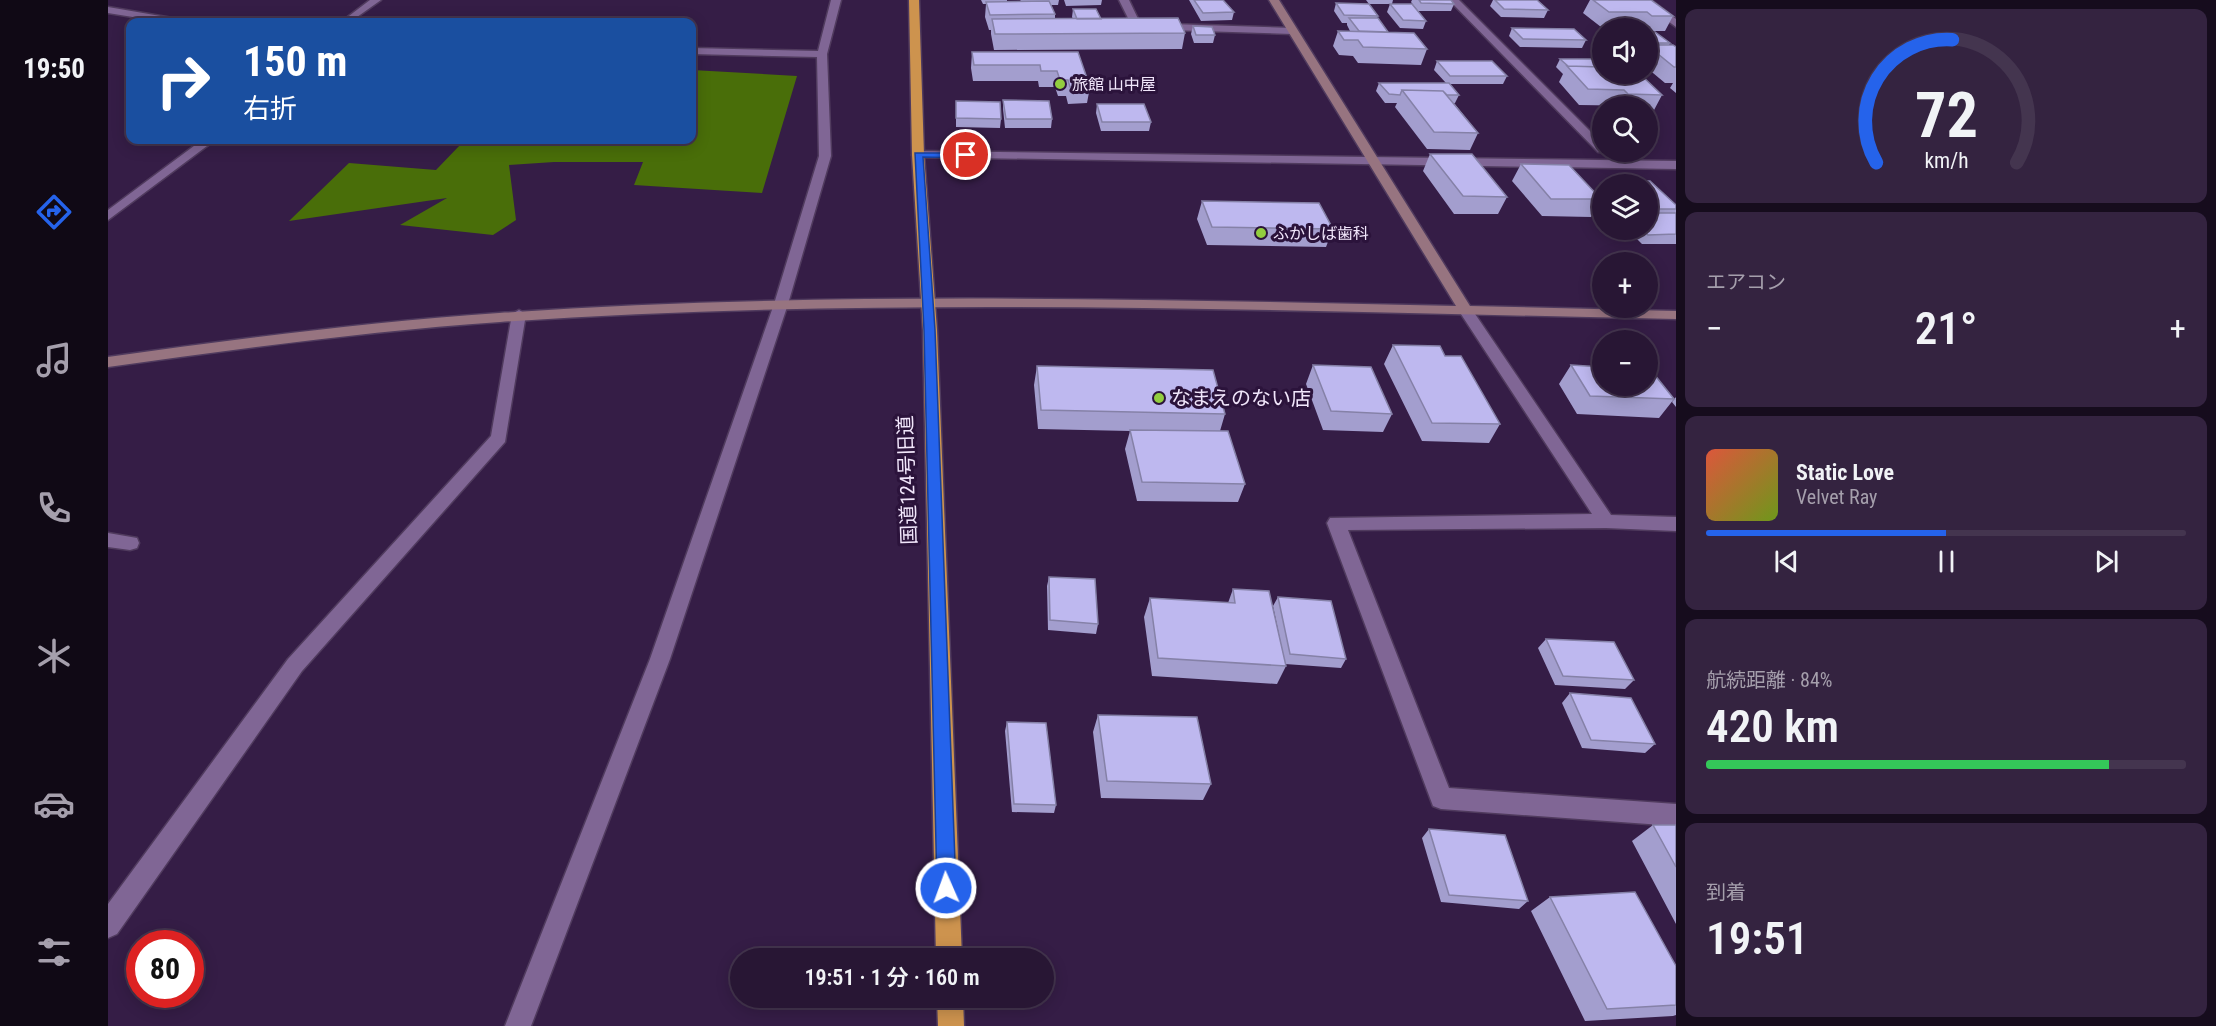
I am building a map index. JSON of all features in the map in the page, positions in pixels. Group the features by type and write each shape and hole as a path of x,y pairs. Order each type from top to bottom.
{"highway":[{"name":"国道124号旧道","path":"914,0 918,154 929,301 949,948"},
{"path":"950,1008 951,1026"}],"street":[{"path":"351,18 376,0"},
{"path":"519,1026 660,659 781,303 825,156 822,54 836,0"},
{"path":"1124,0 1137,26 1292,31"},
{"path":"1274,0 1466,310 1606,521"},
{"path":"1454,0 1592,140"},
{"path":"1645,0 1676,24"},
{"path":"108,10 155,18"},
{"path":"696,51 822,54"},
{"path":"108,216 204,144"},
{"path":"918,154 1676,165"},
{"path":"108,362 213,345 519,314 781,303 929,301 1676,315"},
{"path":"108,925 295,665 499,438 519,314"},
{"path":"1676,525 1606,521 1336,523 1441,798 1676,815"},
{"path":"108,540 130,543"}],"green space":[{"path":"696,70 797,76 762,193 634,185 643,162 554,162 509,165 516,220 493,235 400,225 447,198 289,221 349,163 436,170 461,144 696,144"}],"building":[{"path":"1194,0 1223,0 1234,12 1203,13"},
{"path":"1419,0 1451,0 1454,4 1421,3"},
{"path":"1495,0 1537,0 1548,10 1504,9"},
{"path":"1593,0 1651,0 1673,16 1652,16 1647,12 1609,12"},
{"path":"1049,1 1055,14 990,15 986,2"},
{"path":"1336,3 1369,4 1378,16 1344,15"},
{"path":"1390,4 1412,4 1426,21 1403,20"},
{"path":"1073,9 1096,9 1101,19 1077,19"},
{"path":"1178,18 1185,33 995,34 992,19"},
{"path":"1349,18 1378,18 1388,32 1359,31"},
{"path":"1193,26 1212,27 1215,35 1196,35"},
{"path":"1512,28 1574,29 1586,40 1523,39"},
{"path":"1338,31 1414,33 1427,49 1363,47 1358,40 1344,40"},
{"path":"1658,34 1670,43 1658,43"},
{"path":"1658,45 1676,47 1676,67 1658,54"},
{"path":"972,52 1078,52 1090,87 1070,87 1068,80 1060,80 1057,71 1041,71 1040,65 974,65"},
{"path":"1560,59 1592,59 1592,67 1568,66"},
{"path":"1437,61 1492,61 1507,76 1450,76"},
{"path":"1567,66 1592,67 1592,84 1650,84 1662,95 1628,94 1624,90 1588,89"},
{"path":"1379,83 1449,83 1459,95 1447,95 1443,91 1402,90 1400,95 1389,94"},
{"path":"1402,90 1443,91 1478,133 1434,132"},
{"path":"1003,100 1049,101 1052,119 1006,119"},
{"path":"956,101 1000,102 1001,119 956,118"},
{"path":"1097,104 1144,104 1151,122 1102,122"},
{"path":"1430,154 1472,154 1507,197 1463,196"},
{"path":"1521,164 1569,165 1592,189 1592,199 1551,199"},
{"path":"1658,188 1676,205 1676,209 1658,209"},
{"path":"1202,201 1319,203 1333,229 1212,227"},
{"path":"1658,213 1676,213 1676,234 1658,235"},
{"path":"1393,345 1440,346 1445,356 1461,356 1500,424 1432,423"},
{"path":"1313,365 1371,367 1392,414 1331,411"},
{"path":"1571,365 1592,366 1592,396 1658,396 1658,379 1674,399 1590,396"},
{"path":"1037,366 1213,370 1225,414 1041,410"},
{"path":"1130,430 1228,431 1245,484 1142,482"},
{"path":"1049,577 1095,579 1098,624 1050,620"},
{"path":"1233,589 1269,591 1286,666 1158,658 1150,598 1235,603"},
{"path":"1278,597 1331,601 1346,659 1290,654"},
{"path":"1546,639 1614,642 1634,680 1563,676"},
{"path":"1570,693 1631,698 1655,744 1591,740"},
{"path":"1098,715 1197,717 1211,784 1107,781"},
{"path":"1007,722 1046,723 1056,805 1014,804"},
{"path":"1653,825 1676,825 1676,867"},
{"path":"1429,829 1505,835 1528,901 1449,895"},
{"path":"1635,892 1676,966 1676,1005 1607,1009 1550,897"}],"place":[{"name":"旅館 山中屋","path":"1060,84"},
{"name":"ふかしば歯科","path":"1261,233"},
{"name":"なまえのない店","path":"1159,398"}],"route":[{"path":"946,888 930,330 918,154 966,155"}]}
